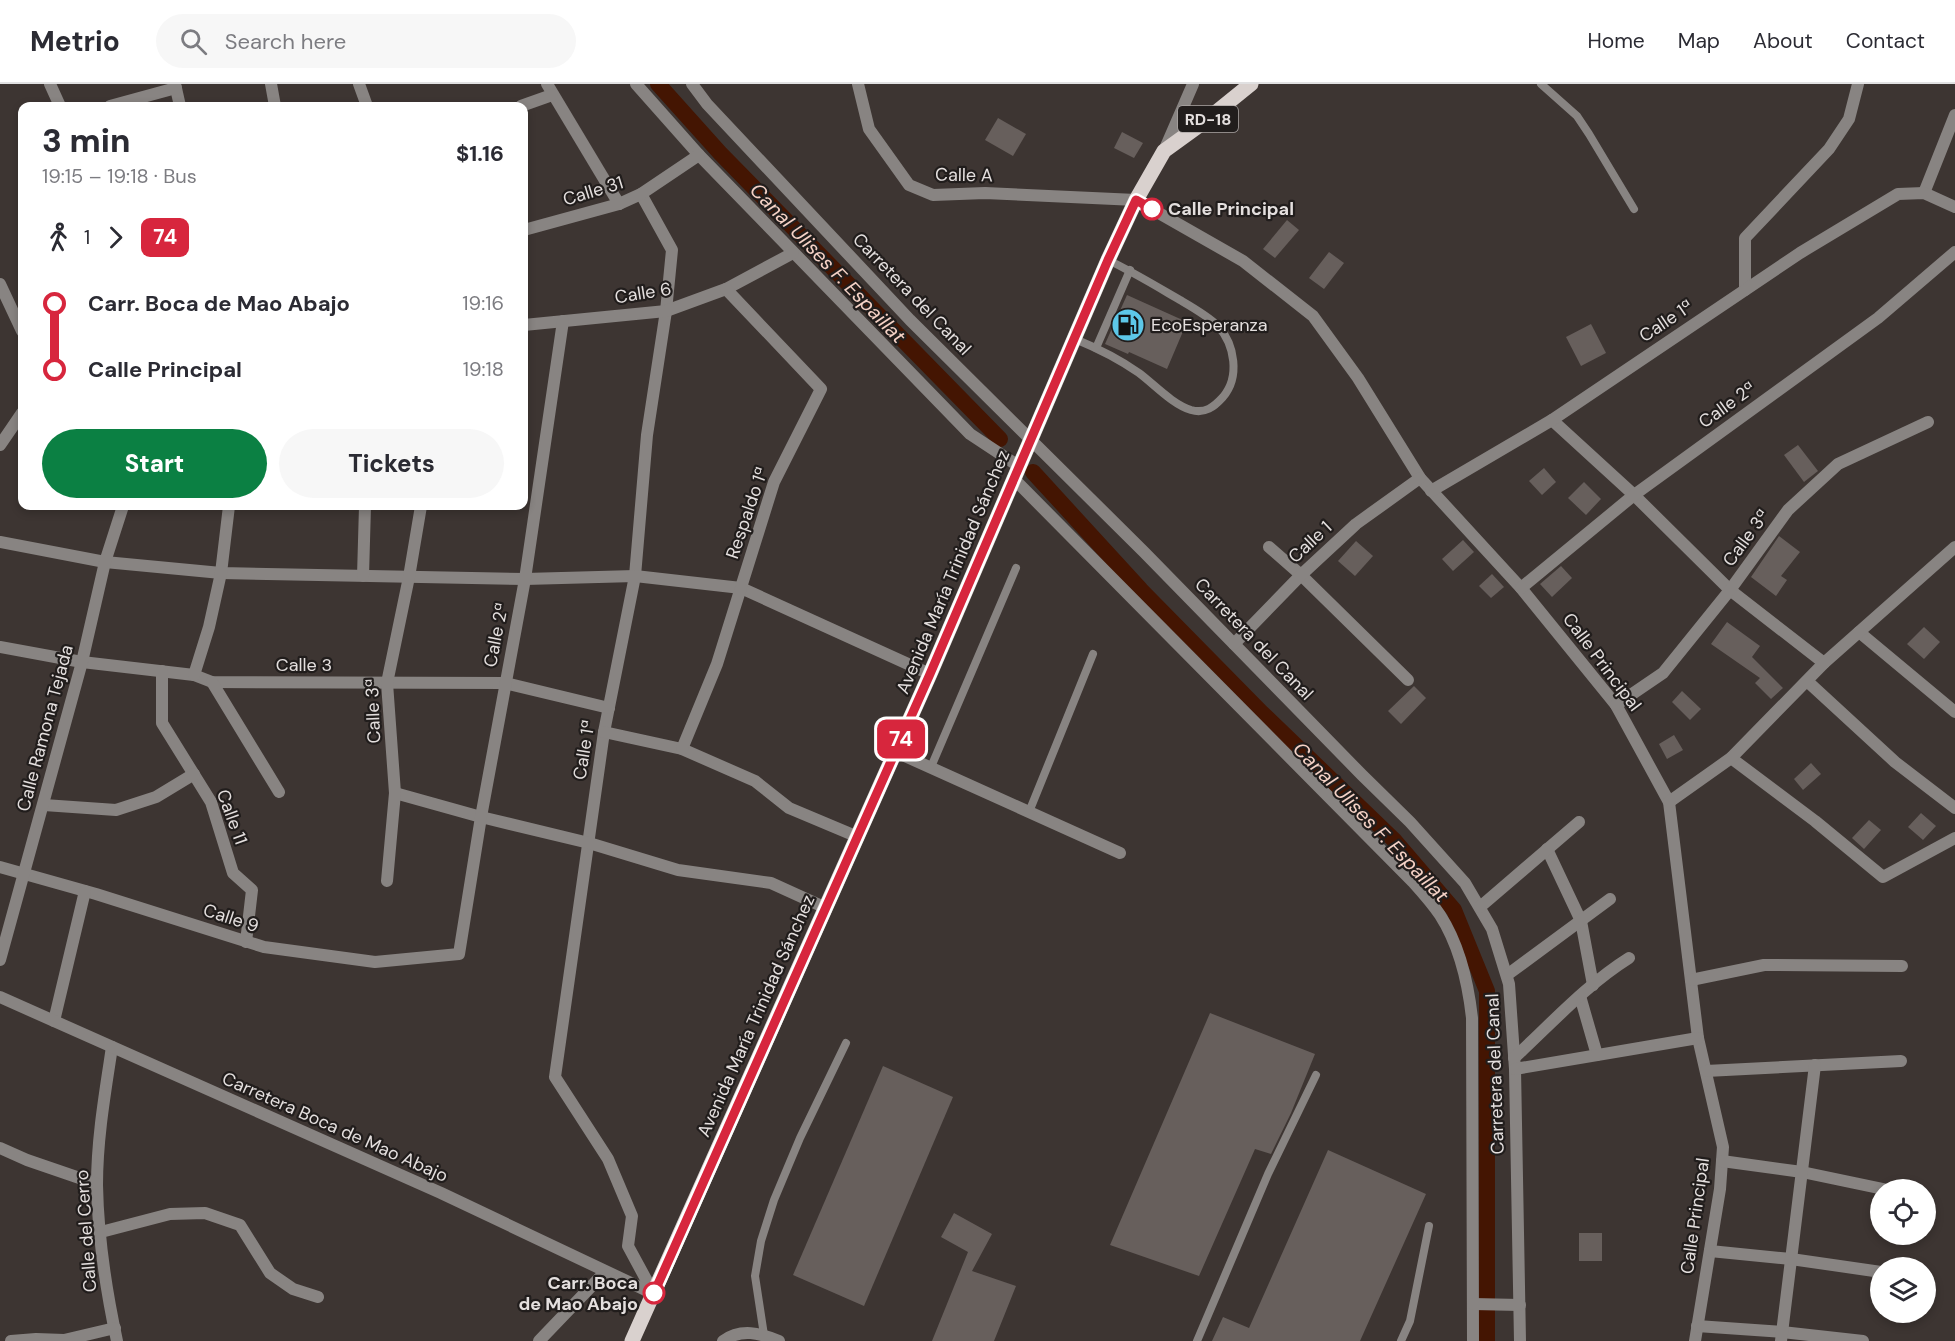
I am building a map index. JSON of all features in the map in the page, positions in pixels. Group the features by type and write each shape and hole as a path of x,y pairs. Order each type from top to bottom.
{"main road":[{"name":"Avenida María Trinidad Sánchez","path":"632,1341 896,752 1136,200 1164,151 1251,84"}],"street":[{"path":"50,84 58,102"},
{"path":"271,84 274,102"},
{"path":"359,84 366,102"},
{"name":"Carretera del Canal","path":"636,84 699,155 793,253 970,434 1018,474 1413,882 1440,914 1458,951 1468,983 1472,1018 1477,1304 1473,1341"},
{"name":"Carretera del Canal","path":"692,84 707,104 910,320 1410,822 1465,883 1492,928 1509,984 1515,1064 1520,1341"},
{"name":"Calle A","path":"858,84 869,129 909,185 933,195 985,193 1136,200"},
{"path":"1164,151 1193,84"},
{"path":"1745,290 1745,238 1829,149 1849,118 1858,84"},
{"path":"123,102 175,86 179,102"},
{"path":"528,102 550,90 619,204"},
{"path":"1955,115 1924,193 1955,207"},
{"name":"Calle 31","path":"528,229 619,204 641,194 699,155"},
{"name":"Calle 1ª","path":"1431,491 1552,420 1800,253 1898,194 1924,193"},
{"name":"Calle 1ª","path":"641,194 672,250 666,311 647,435 635,576 604,732 555,1077 608,1159 632,1216 628,1246 654,1294"},
{"name":"Calle Principal","path":"1136,200 1243,261 1313,316 1358,378 1420,478 1521,588 1616,705 1669,802 1698,1038 1723,1147 1720,1189 1695,1341"},
{"name":"Calle 2ª","path":"1521,588 1634,495 1878,318 1955,252"},
{"name":"Calle 6","path":"528,325 666,311 726,289 793,253"},
{"path":"1,289 18,323"},
{"name":"Respaldo 1ª","path":"682,749 717,664 774,482 820,389 726,289"},
{"name":"Calle 2ª","path":"459,954 481,817 525,579 563,321"},
{"path":"0,445 18,419"},
{"path":"1552,420 1634,495 1730,590 1824,663"},
{"name":"Calle 3ª","path":"1616,705 1663,673 1730,590 1788,510 1838,464 1928,422"},
{"name":"Calle 1","path":"1234,645 1301,575 1356,524 1420,478"},
{"name":"Calle Ramona Tejada","path":"0,960 82,662 105,562 122,510"},
{"path":"194,675 209,627 221,573 229,510"},
{"path":"363,576 365,510"},
{"name":"Calle 3ª","path":"387,881 395,793 387,683 420,510"},
{"path":"0,543 105,562 221,573 525,579 635,576 741,588 930,674"},
{"path":"1269,547 1301,575 1408,680"},
{"path":"1669,802 1731,758 1824,663 1955,547"},
{"path":"1859,632 1955,712"},
{"name":"Calle 3","path":"0,647 82,662 194,675 212,682 505,682 609,708"},
{"name":"Calle 11","path":"162,672 162,723 211,802 233,873 252,890 246,942"},
{"path":"1807,681 1895,762 1955,808"},
{"path":"212,682 279,792"},
{"path":"604,732 682,749 756,781 789,808 858,837"},
{"path":"896,752 1120,853"},
{"path":"1731,758 1815,821 1883,877 1955,838"},
{"path":"44,805 116,810 156,797 194,774"},
{"path":"395,793 589,843 678,870 771,883 826,908"},
{"path":"1480,907 1579,822"},
{"path":"1547,849 1581,921 1593,985"},
{"name":"Calle 9","path":"0,867 264,947 375,962 459,954"},
{"path":"54,1021 85,891"},
{"path":"1507,975 1610,899"},
{"path":"1515,1064 1580,996 1610,970 1629,958"},
{"path":"1691,980 1764,965 1902,966"},
{"path":"1580,996 1597,1055"},
{"name":"Carretera Boca de Mao Abajo","path":"0,997 441,1193 654,1294"},
{"path":"1515,1064 1597,1055 1698,1038"},
{"name":"Calle del Cerro","path":"112,1047 102,1110 97,1184 107,1294 116,1335"},
{"path":"1706,1071 1901,1061"},
{"path":"1781,1336 1815,1065"},
{"path":"0,1148 27,1160 97,1184"},
{"path":"1722,1161 1802,1172 1870,1186"},
{"path":"101,1232 170,1214 205,1213 240,1225 270,1273 293,1289 318,1297"},
{"path":"1710,1251 1791,1259 1870,1270"},
{"path":"539,1341 604,1272"},
{"path":"1477,1304 1520,1305"},
{"path":"1697,1326 1781,1336 1863,1341"},
{"path":"723,1341 746,1332 765,1335 779,1341"},
{"path":"11,1341 64,1340 91,1335 116,1335"}],"lane":[{"path":"1541,84 1577,116 1634,209"},
{"path":"1075,339 1138,372 1178,404 1191,410 1204,411 1216,405 1229,389 1233,378 1233,360 1230,346 1217,326 1194,309 1130,270 1108,260"},
{"path":"1096,348 1130,270"},
{"path":"930,767 1016,568"},
{"path":"1029,812 1093,654"},
{"path":"765,1335 755,1276 761,1241 774,1200 800,1138 846,1043"},
{"path":"1197,1341 1268,1174 1316,1075"},
{"path":"1401,1341 1410,1322 1429,1226"}],"building":[{"path":"998,118 1026,134 1013,156 985,140"},
{"path":"1122,132 1143,143 1134,158 1114,148"},
{"path":"1287,220 1299,230 1275,258 1263,249"},
{"path":"1329,252 1344,263 1324,289 1309,278"},
{"path":"1127,295 1187,322 1167,369 1105,344"},
{"path":"1591,324 1606,353 1581,366 1566,337"},
{"path":"1798,445 1818,471 1804,482 1784,455"},
{"path":"1544,468 1556,482 1542,495 1529,481"},
{"path":"1584,482 1601,499 1586,515 1568,498"},
{"path":"1779,536 1800,552 1781,576 1787,580 1776,596 1751,577"},
{"path":"1463,540 1474,552 1453,571 1442,559"},
{"path":"1356,541 1373,556 1355,576 1338,561"},
{"path":"1561,566 1572,578 1552,597 1540,584"},
{"path":"1492,574 1504,587 1491,598 1479,586"},
{"path":"1727,622 1760,646 1752,657 1783,688 1771,699 1755,683 1760,678 1711,644"},
{"path":"1924,627 1940,642 1924,659 1907,644"},
{"path":"1414,686 1426,698 1401,724 1388,711"},
{"path":"1682,691 1701,709 1690,720 1672,702"},
{"path":"1674,735 1683,750 1667,759 1659,744"},
{"path":"1811,763 1821,774 1803,790 1794,779"},
{"path":"1921,813 1936,826 1923,840 1908,827"},
{"path":"1869,820 1881,830 1864,849 1852,838"},
{"path":"1210,1013 1315,1054 1271,1154 1255,1149 1199,1276 1110,1245"},
{"path":"883,1066 953,1097 864,1306 793,1275"},
{"path":"1328,1150 1426,1194 1360,1341 1212,1341 1223,1317 1249,1328"},
{"path":"954,1213 992,1234 972,1271 1016,1286 994,1341 932,1341 968,1252 941,1237"},
{"path":"1579,1233 1602,1233 1602,1261 1579,1261"}],"waterway":[{"name":"Canal Ulises F. Espaillat","path":"658,84 720,153 1000,439"},
{"name":"Canal Ulises F. Espaillat","path":"1033,472 1141,590 1262,713 1394,840 1454,910 1487,991 1487,1341"}],"bus line":[{"name":"74","path":"654,1293 930,674 1108,260 1136,200 1152,209"}],"place":[{"name":"Calle Principal","path":"1152,209"},
{"name":"EcoEsperanza","path":"1128,325"},
{"name":"Carr. Boca de Mao Abajo","path":"654,1293"}]}
